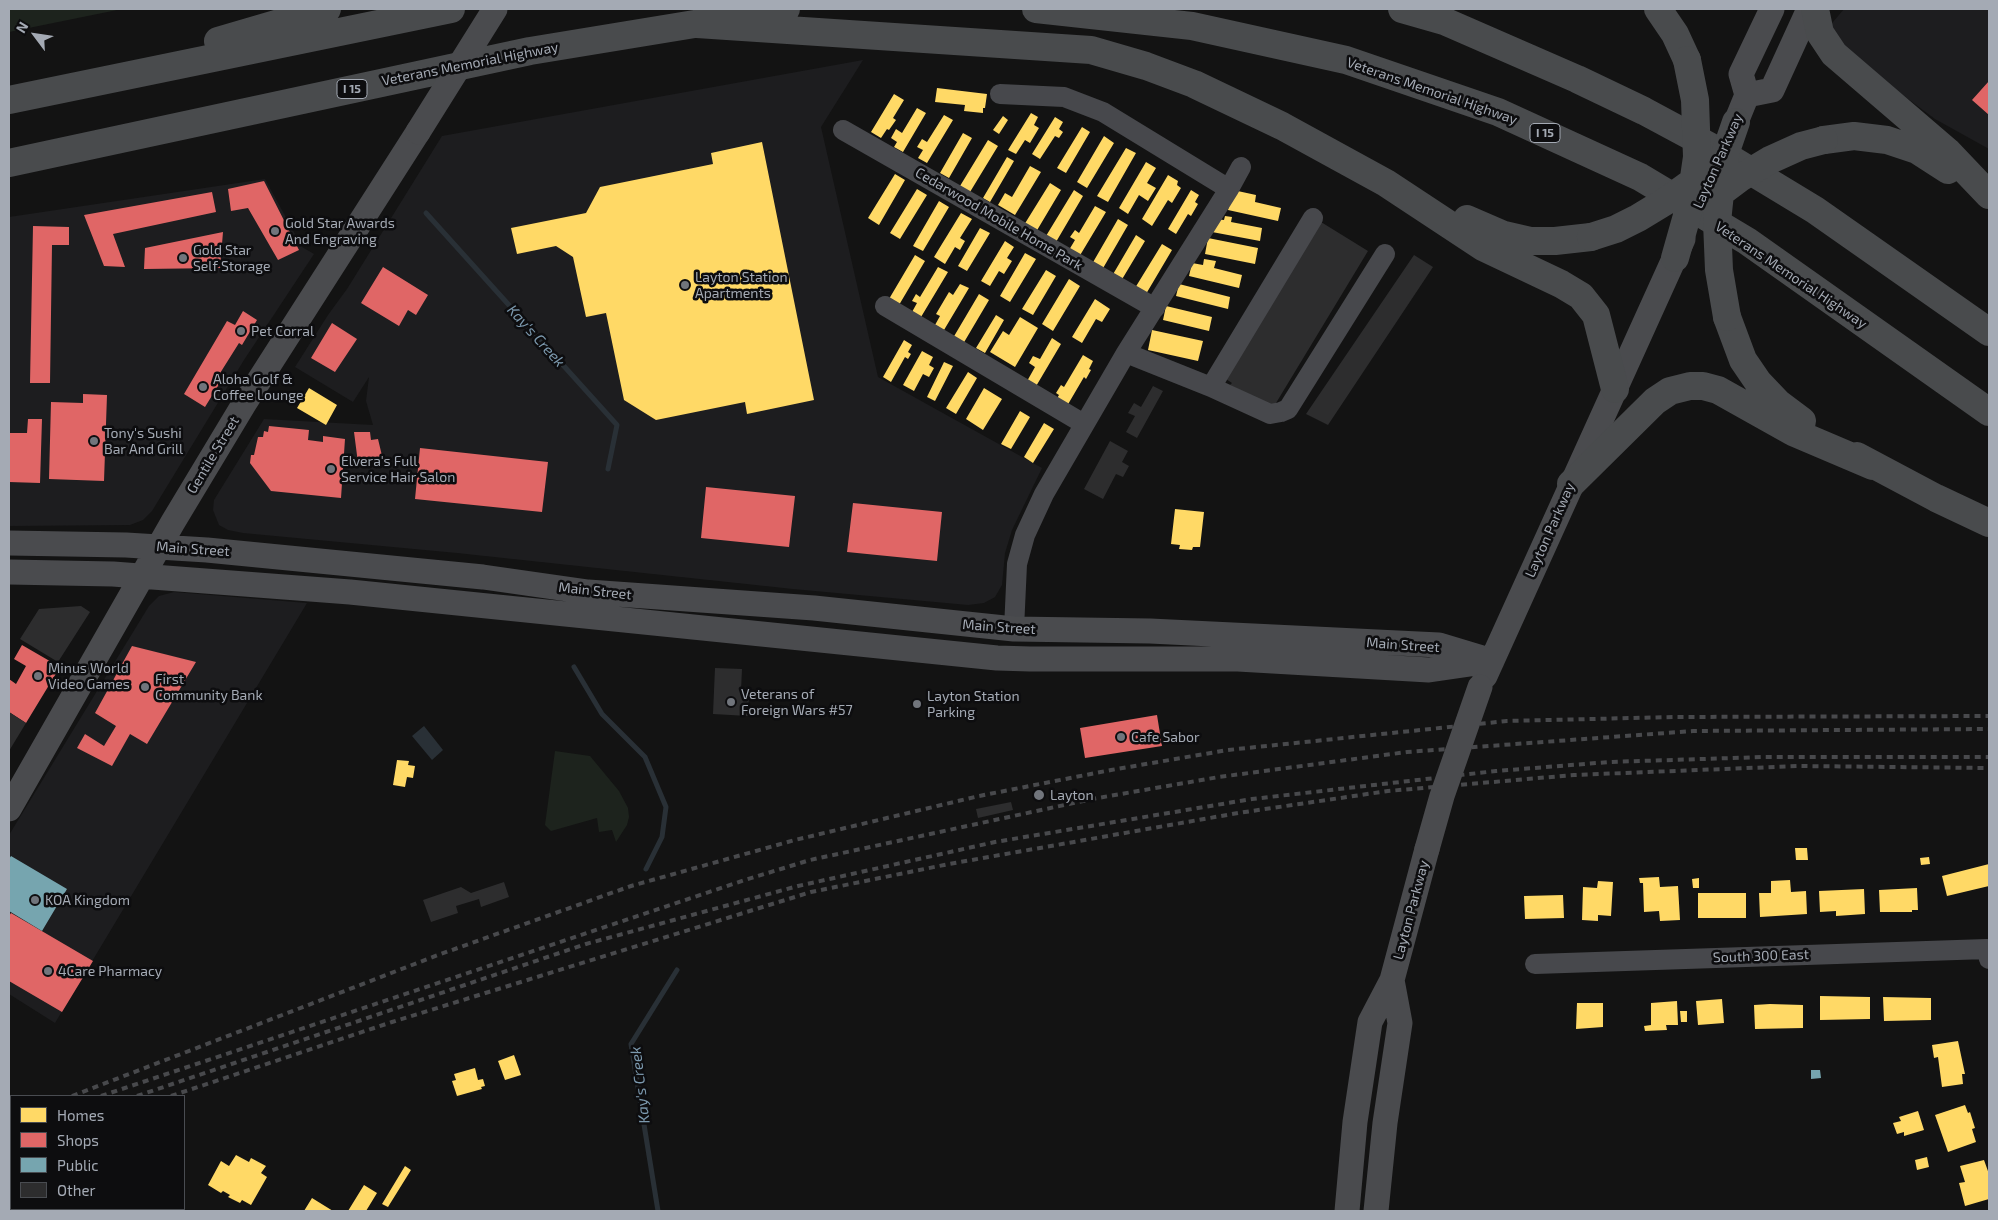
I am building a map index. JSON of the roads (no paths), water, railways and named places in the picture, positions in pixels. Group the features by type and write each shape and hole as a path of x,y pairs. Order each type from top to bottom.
{"highway":[{"path":"14,99 327,9"},
{"path":"14,99 450,9"},
{"name":"Veterans Memorial Highway","path":"9,163 530,51 786,9"},
{"name":"Veterans Memorial Highway","path":"1036,9 1192,26 1346,60 1498,112 1640,178 1738,236 1989,412"},
{"path":"1402,9 1444,21 1577,79 1644,111 1711,147 1815,210 1989,332"},
{"path":"1658,9 1675,34 1687,60 1693,81 1697,121 1695,180 1690,205 1670,269"},
{"path":"1815,9 1820,33 1834,54 1947,151 1989,195"},
{"path":"697,24 1090,50 1146,66 1194,84 1282,126 1386,183 1483,246 1561,284 1581,296 1593,309 1598,319 1615,389"},
{"path":"1736,122 1726,151 1719,192 1717,222 1718,259 1727,317 1744,360 1758,382 1793,414 1873,466"},
{"path":"1694,214 1719,192 1770,160 1801,146 1841,137 1870,137 1904,145 1930,158 1989,200"},
{"path":"1386,183 1489,229 1514,238 1550,242 1591,237 1638,218 1695,180 1720,155"},
{"path":"1571,484 1655,401 1670,391 1690,386 1704,386 1718,390 1793,432 1873,466 1989,522"}],"main road":[{"name":"Gentile Street","path":"9,809 244,404 495,9"},
{"path":"1772,9 1741,74 1747,95 1772,90 1809,9"},
{"name":"Layton Parkway","path":"1347,1211 1354,1122 1370,1022 1392,980 1442,796 1480,687 1747,95"},
{"name":"Main Street","path":"9,543 160,546 473,576 588,592 814,608 1014,629 1150,631 1439,645 1492,661"},
{"name":"Main Street","path":"9,572 103,574 350,592 997,658 1248,659 1428,670 1492,661"},
{"name":"Layton Parkway","path":"1376,1211 1385,1124 1400,1024 1392,980"}],"street":[{"path":"1000,94 1064,97 1103,112 1229,189"},
{"name":"Cedarwood Mobile Home Park","path":"843,130 1155,308"},
{"path":"1014,629 1017,564 1025,535 1044,494 1126,353 1241,167"},
{"path":"1211,387 1313,218"},
{"path":"1126,353 1211,387 1270,414 1288,409 1385,254"},
{"path":"885,306 1084,424"},
{"name":"South 300 East","path":"1535,964 1988,954"}],"waterway":[{"name":"Kay's Creek","path":"426,213 617,425 608,469"},
{"name":"Kay's Creek","path":"574,667 602,714 645,757 666,807 662,837 646,869"},
{"name":"Kay's Creek","path":"658,1211 631,1044 677,970"}],"railway":[{"path":"75,1095 438,955 631,886 795,840 979,796 1111,770 1228,750 1507,721 1675,717 1989,716"},
{"path":"104,1095 745,880 810,860 1092,799 1219,777 1407,752 1693,731 1989,729"},
{"path":"140,1095 586,944 798,886 995,842 1252,799 1496,771 1609,762 1764,757 1989,757"},
{"path":"174,1095 392,1022 811,892 949,864 1238,813 1388,791 1574,775 1799,766 1989,768"}],"place":[{"name":"Gold Star Awards And Engraving","path":"275,231"},
{"name":"Gold Star Self Storage","path":"183,258"},
{"name":"Layton Station Apartments","path":"685,285"},
{"name":"Pet Corral","path":"241,331"},
{"name":"Aloha Golf & Coffee Lounge","path":"203,387"},
{"name":"Tony's Sushi Bar And Grill","path":"94,441"},
{"name":"Elvera's Full Service Hair Salon","path":"331,469"},
{"name":"Minus World Video Games","path":"38,676"},
{"name":"First Community Bank","path":"145,687"},
{"name":"Veterans of Foreign Wars #57","path":"731,702"},
{"name":"Layton Station Parking","path":"917,704"},
{"name":"Cafe Sabor","path":"1121,737"},
{"name":"Layton","path":"1039,795"},
{"name":"KOA Kingdom","path":"35,900"},
{"name":"4Care Pharmacy","path":"48,971"}]}
